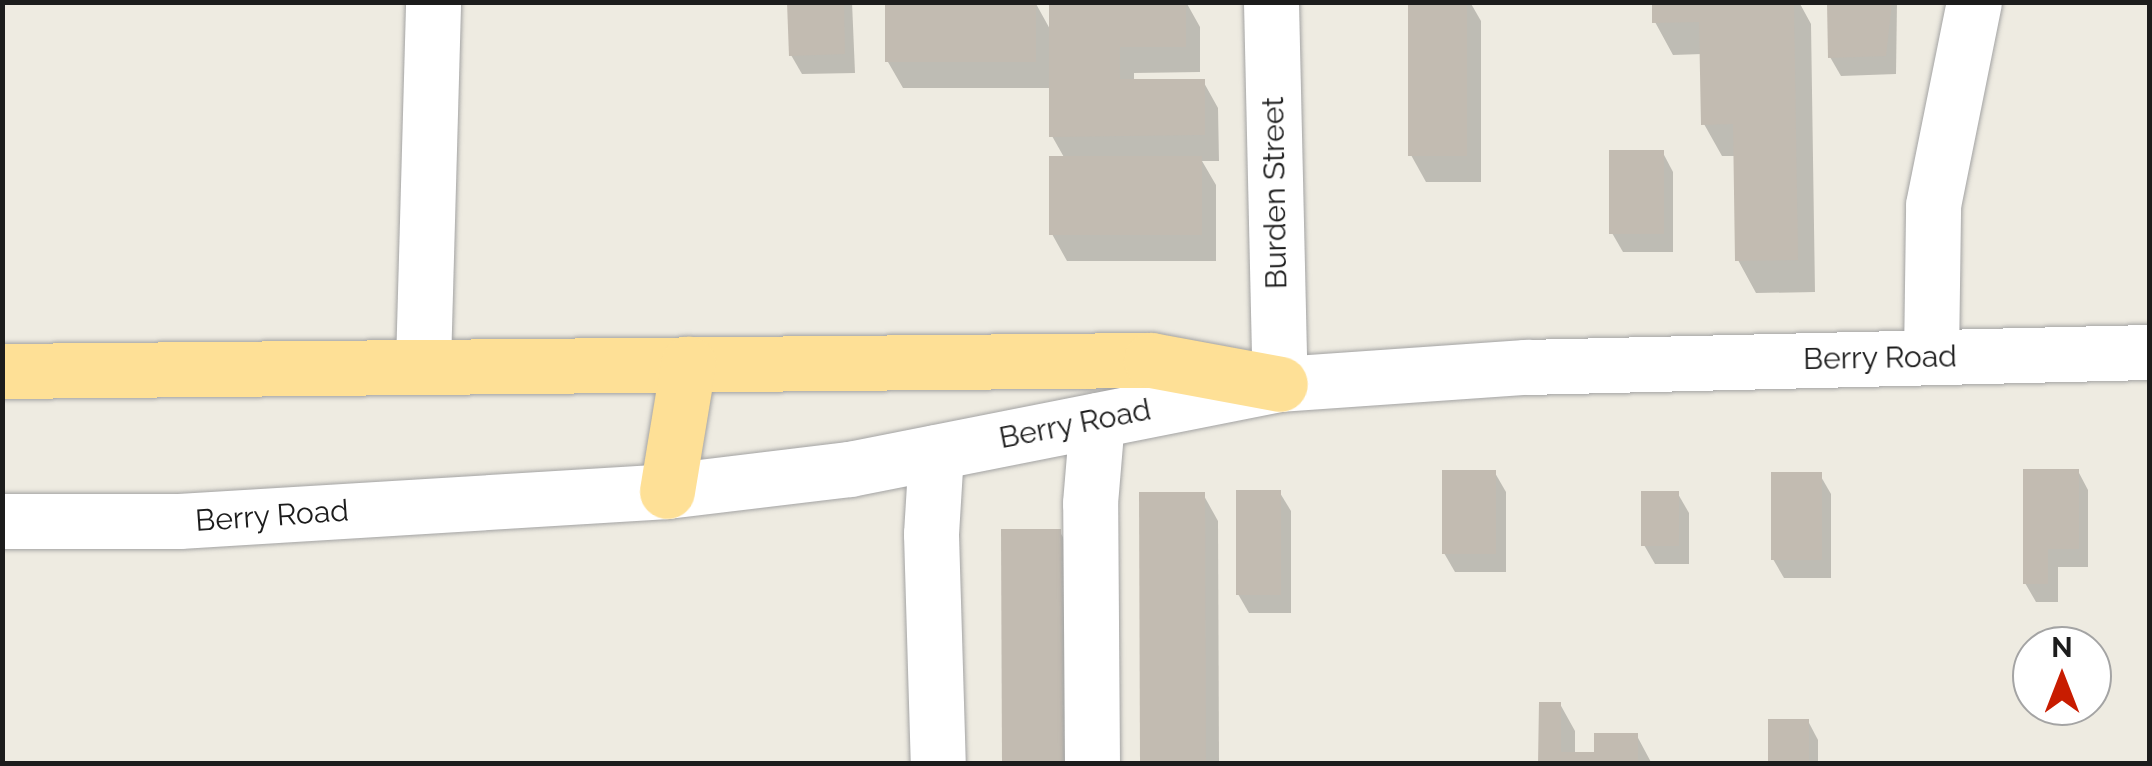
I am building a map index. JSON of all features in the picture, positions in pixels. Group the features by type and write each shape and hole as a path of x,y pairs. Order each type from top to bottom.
{"main road":[{"path":"2,371 1151,360 1280,384"},
{"path":"667,491 688,364"}],"street":[{"path":"423,364 433,2"},
{"name":"Burden Street","path":"1271,2 1280,384"},
{"path":"1931,357 1933,205 1974,2"},
{"name":"Berry Road","path":"2,521 180,521 667,491 936,452 1280,384 1526,368 2150,352"},
{"path":"1092,764 1090,503 1096,420"},
{"path":"936,452 930,534 938,764"}],"building":[{"path":"787,2 844,2 845,54 789,56"},
{"path":"885,2 1036,2 1036,62 885,62"},
{"path":"1049,2 1186,2 1186,47 1120,47 1120,79 1205,79 1205,135 1049,137"},
{"path":"1408,2 1467,2 1467,156 1408,156"},
{"path":"1652,2 1794,2 1798,260 1735,261 1733,124 1701,125 1699,22 1652,23"},
{"path":"1827,2 1892,2 1886,56 1828,58"},
{"path":"1609,150 1664,150 1664,234 1609,234"},
{"path":"1049,156 1202,156 1202,235 1049,235"},
{"path":"2023,469 2079,469 2079,549 2048,549 2048,584 2023,584"},
{"path":"1442,470 1496,470 1496,554 1442,554"},
{"path":"1771,472 1822,472 1822,560 1771,560"},
{"path":"1236,490 1281,490 1281,595 1236,595"},
{"path":"1641,491 1679,491 1679,546 1641,546"},
{"path":"1139,492 1205,492 1206,764 1140,764"},
{"path":"1001,529 1061,529 1063,764 1002,764"},
{"path":"1539,702 1561,702 1561,752 1594,752 1594,733 1638,733 1638,764 1538,764"},
{"path":"1768,719 1809,719 1809,764 1768,764"}]}
